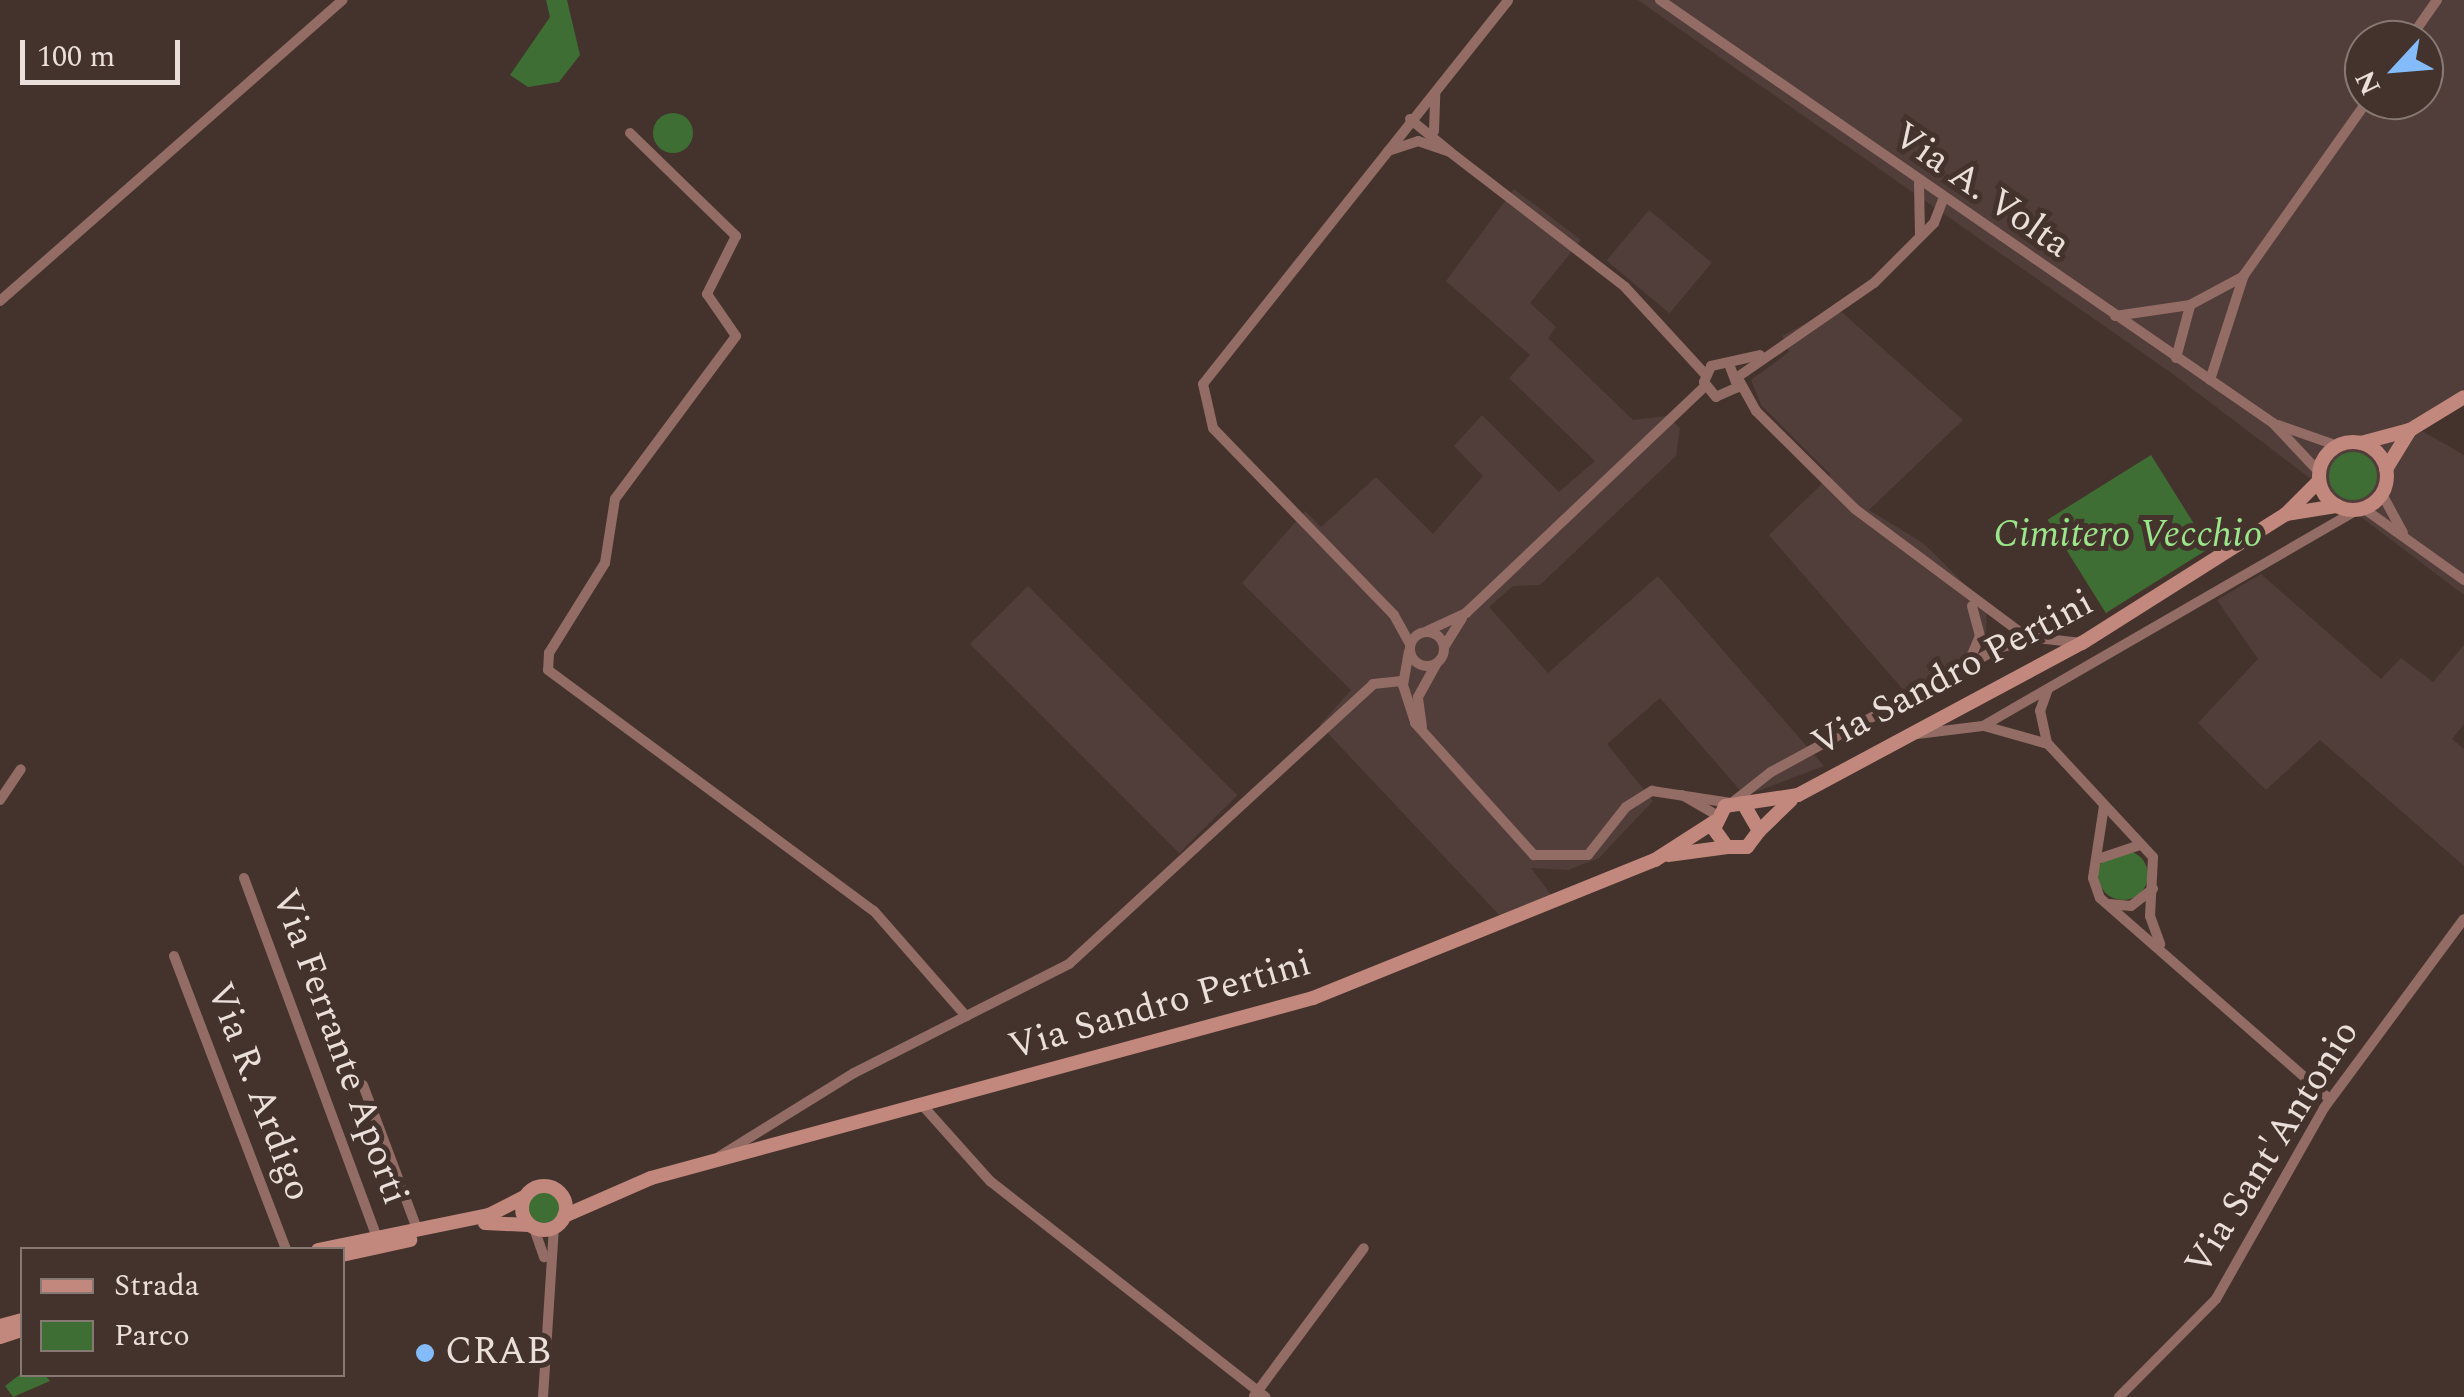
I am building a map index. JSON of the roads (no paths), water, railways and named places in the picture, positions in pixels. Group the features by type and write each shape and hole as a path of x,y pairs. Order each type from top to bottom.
{"main road":[{"path":"2410,430 2386,470 2382,494 2360,509 2337,506 2319,477 2338,446 2410,430 2464,397"},
{"path":"2360,443 2386,470"},
{"name":"Via Sandro Pertini","path":"345,1255 484,1223 532,1226 559,1221 602,1193 1313,998 1662,856 1736,803 1798,794 2082,643 2286,514 2319,477"},
{"name":"Via Sandro Pertini","path":"2286,514 2337,506"},
{"path":"1662,856 1747,847 1798,794"},
{"path":"1736,803 1760,831"},
{"path":"1715,819 1727,847"},
{"name":"Via Sandro Pertini","path":"332,1247 417,1230 524,1196 539,1186 559,1192 602,1193"},
{"path":"559,1192 559,1221"},
{"path":"524,1196 532,1226"}],"street":[{"path":"0,301 343,0"},
{"path":"1444,647 1394,614 1217,433 1202,397 1212,366 1508,0"},
{"name":"Via A. Volta","path":"1660,0 1966,216 2272,422 2338,446"},
{"path":"1434,132 1440,82"},
{"path":"1410,119 1434,132 1450,152 1620,282 1684,345 1721,398 1756,411"},
{"path":"1410,119 1429,144"},
{"path":"2210,380 2244,276 2354,120"},
{"path":"630,133 738,239 707,290 736,336 614,500 606,564 549,653 548,670 874,912 966,1016"},
{"path":"1380,158 1397,145 1429,144 1450,152"},
{"path":"1919,182 1929,220"},
{"path":"1684,414 1721,398 1774,350 1837,315 1920,236 1943,199"},
{"path":"1929,220 1966,216"},
{"path":"2111,315 2190,306 2244,276"},
{"path":"2176,358 2190,306"},
{"path":"1684,345 1725,363 1739,379 1756,411 1855,509 1962,592 2030,638 2082,643"},
{"path":"1425,737 1418,697 1466,613 1684,414 1705,380 1725,363 1774,350"},
{"name":"Via A. Volta","path":"2272,422 2319,477"},
{"path":"2382,494 2406,538"},
{"path":"1897,740 1982,726 2360,509 2464,580"},
{"path":"1962,592 1980,631 1965,668"},
{"path":"1466,613 1425,631 1409,648 1402,681 1425,737 1540,858 1588,854 1634,800 1672,790 1736,803 1771,772 1965,668 2030,638"},
{"path":"1394,614 1420,665 1437,663"},
{"path":"710,1162 966,1016 1076,959 1373,684 1402,681"},
{"path":"2048,688 2040,711 2048,744 2157,864 2150,922 2170,956"},
{"path":"1982,726 2048,744"},
{"path":"0,800 21,769"},
{"path":"1672,790 1715,819"},
{"path":"2104,806 2098,862 2103,901 2330,1099"},
{"path":"2098,862 2141,845"},
{"name":"Via Ferrante Aporti","path":"244,878 377,1237"},
{"path":"2103,901 2131,906 2154,889"},
{"name":"Via Sant'Antonio","path":"2120,1397 2216,1299 2330,1099 2464,918"},
{"name":"Via R. Ardigo","path":"174,956 285,1247"},
{"path":"364,1084 417,1230"},
{"path":"924,1106 982,1174 1258,1395 1364,1248"},
{"path":"542,1397 545,1262 559,1221"},
{"path":"532,1226 545,1262"}],"place":[{"name":"CRAB","path":"425,1353"}],"park label":[{"name":"Cimitero Vecchio","path":"2128,536"}]}
